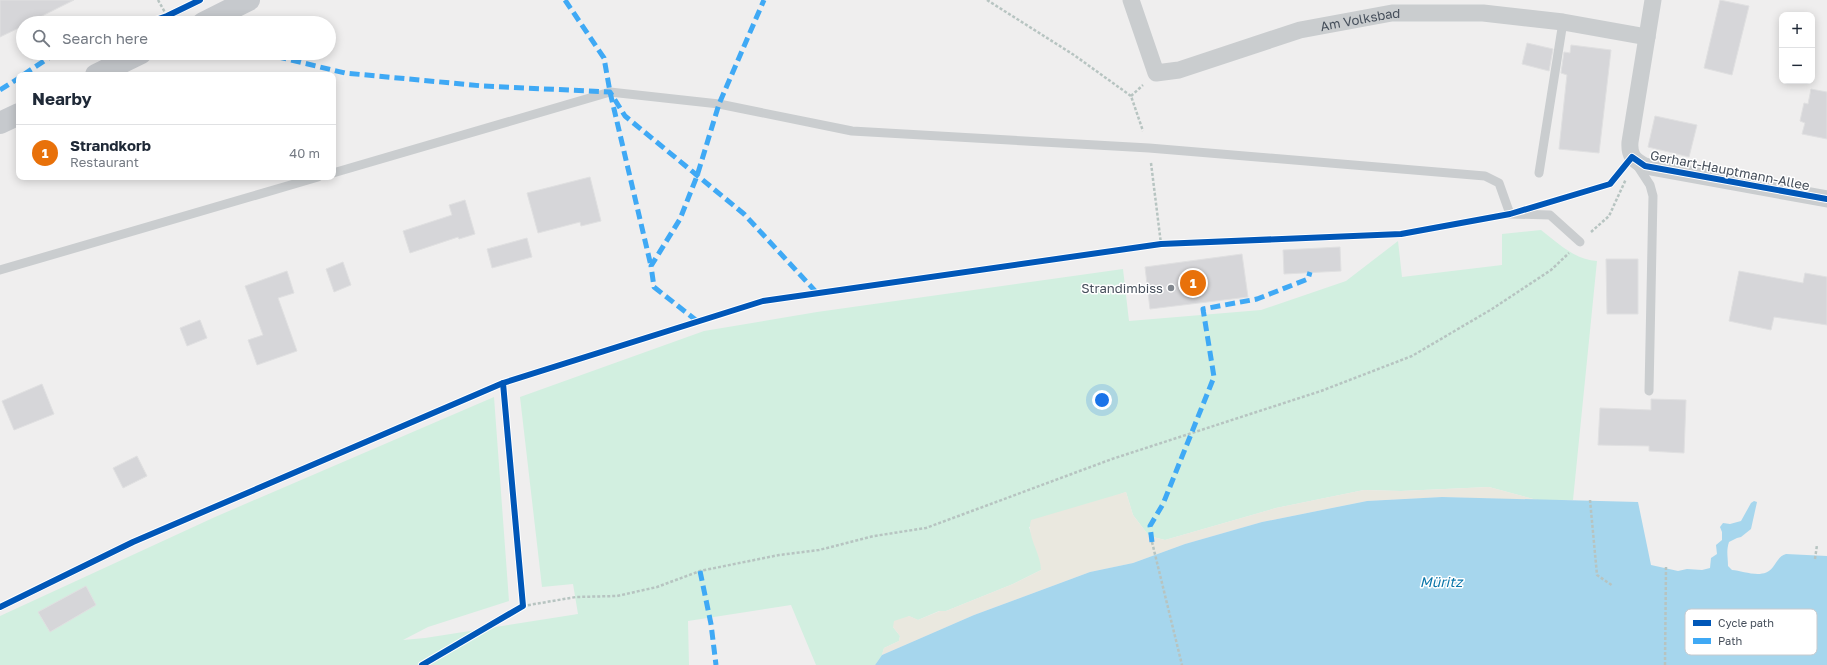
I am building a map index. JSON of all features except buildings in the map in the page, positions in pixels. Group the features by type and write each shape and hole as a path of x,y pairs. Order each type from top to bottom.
{"main road":[{"path":"217,16 249,0"},
{"path":"102,72 127,60"},
{"path":"0,123 16,115"}],"street":[{"name":"Am Volksbad","path":"1131,0 1156,73 1179,70 1300,30 1392,13 1483,13 1563,22 1647,37"},
{"path":"1632,157 1629,151 1630,142 1653,0"},
{"name":"Gerhart-Hauptmann-Allee","path":"1632,157 1645,166 1827,199"}],"lane":[{"path":"1539,173 1563,22"},
{"path":"336,172 610,92 719,104 852,131 1149,148 1485,176 1498,183 1510,214 1550,215 1580,242"},
{"path":"1632,157 1650,185 1653,196 1649,391"},
{"path":"0,270 296,180"}],"path":[{"path":"158,0 167,16"},
{"path":"987,0 1074,55 1131,96 1149,148 1162,244"},
{"path":"523,606 576,597 616,596 657,587 700,571 779,555 819,550 874,536 926,528 1112,459 1321,391 1412,356 1492,309 1551,270 1609,216 1625,185 1632,157"},
{"path":"1590,500 1597,575 1613,586"},
{"path":"1152,542 1182,665"},
{"path":"1815,559 1817,545"},
{"path":"1665,665 1666,566"}],"green space":[{"path":"1541,230 1560,245 1581,258 1597,261 1573,500 1537,500 1489,487 1401,491 1364,490 1276,508 1165,540 1149,536 1133,515 1126,492 1029,527 1041,562 1041,570 1013,584 946,611 939,611 918,620 909,616 893,627 900,636 899,641 884,648 882,655 875,665 816,665 791,605 688,621 689,665 0,665 0,616 215,517 494,397 509,601 428,627 403,640 425,638 578,614 573,584 542,587 520,397 704,331 817,312 1123,269 1129,321 1261,310 1346,281 1398,241 1402,277 1502,265 1502,234"}],"sand":[{"path":"1489,487 1537,500 1442,497 1367,501 1262,522 1185,544 1133,563 1090,572 974,615 882,655 884,648 899,641 900,636 893,627 894,621 909,616 918,620 940,611 946,611 1013,584 1041,570 1039,557 1030,532 1031,520 1126,492 1133,515 1149,536 1165,540 1276,508 1364,490 1401,491"}],"water":[{"name":"Müritz","path":"1442,497 1638,502 1651,565 1678,571 1687,569 1702,570 1710,568 1711,558 1717,554 1716,545 1722,540 1722,532 1720,527 1723,523 1730,524 1741,521 1751,503 1754,501 1757,502 1751,529 1741,537 1729,542 1727,551 1728,566 1732,570 1759,574 1769,571 1780,558 1786,554 1827,556 1827,665 875,665 882,655 974,615 1090,572 1133,563 1185,544 1262,522 1367,501"}],"marked path":[{"path":"565,0 604,58 610,92 651,266"},
{"path":"697,321 654,287 651,266 680,219 697,176 719,104 764,0"},
{"path":"28,72 46,60"},
{"path":"291,60 345,73 483,86 610,92 625,116 744,214 817,293"},
{"path":"0,90 16,80"},
{"path":"1152,542 1150,526 1163,504 1214,377 1203,309 1257,299 1308,279 1310,272"},
{"path":"700,571 711,624 716,665"}],"cycle path":[{"path":"167,16 200,0"},
{"path":"422,665 523,606 503,383 763,301 1161,244 1401,234 1510,214 1610,184 1632,157 1645,166 1827,199"},
{"path":"0,607 133,542 503,383"}],"place":[{"name":"Strandkorb","path":"1193,283"},
{"name":"Strandimbiss","path":"1171,288"}]}
